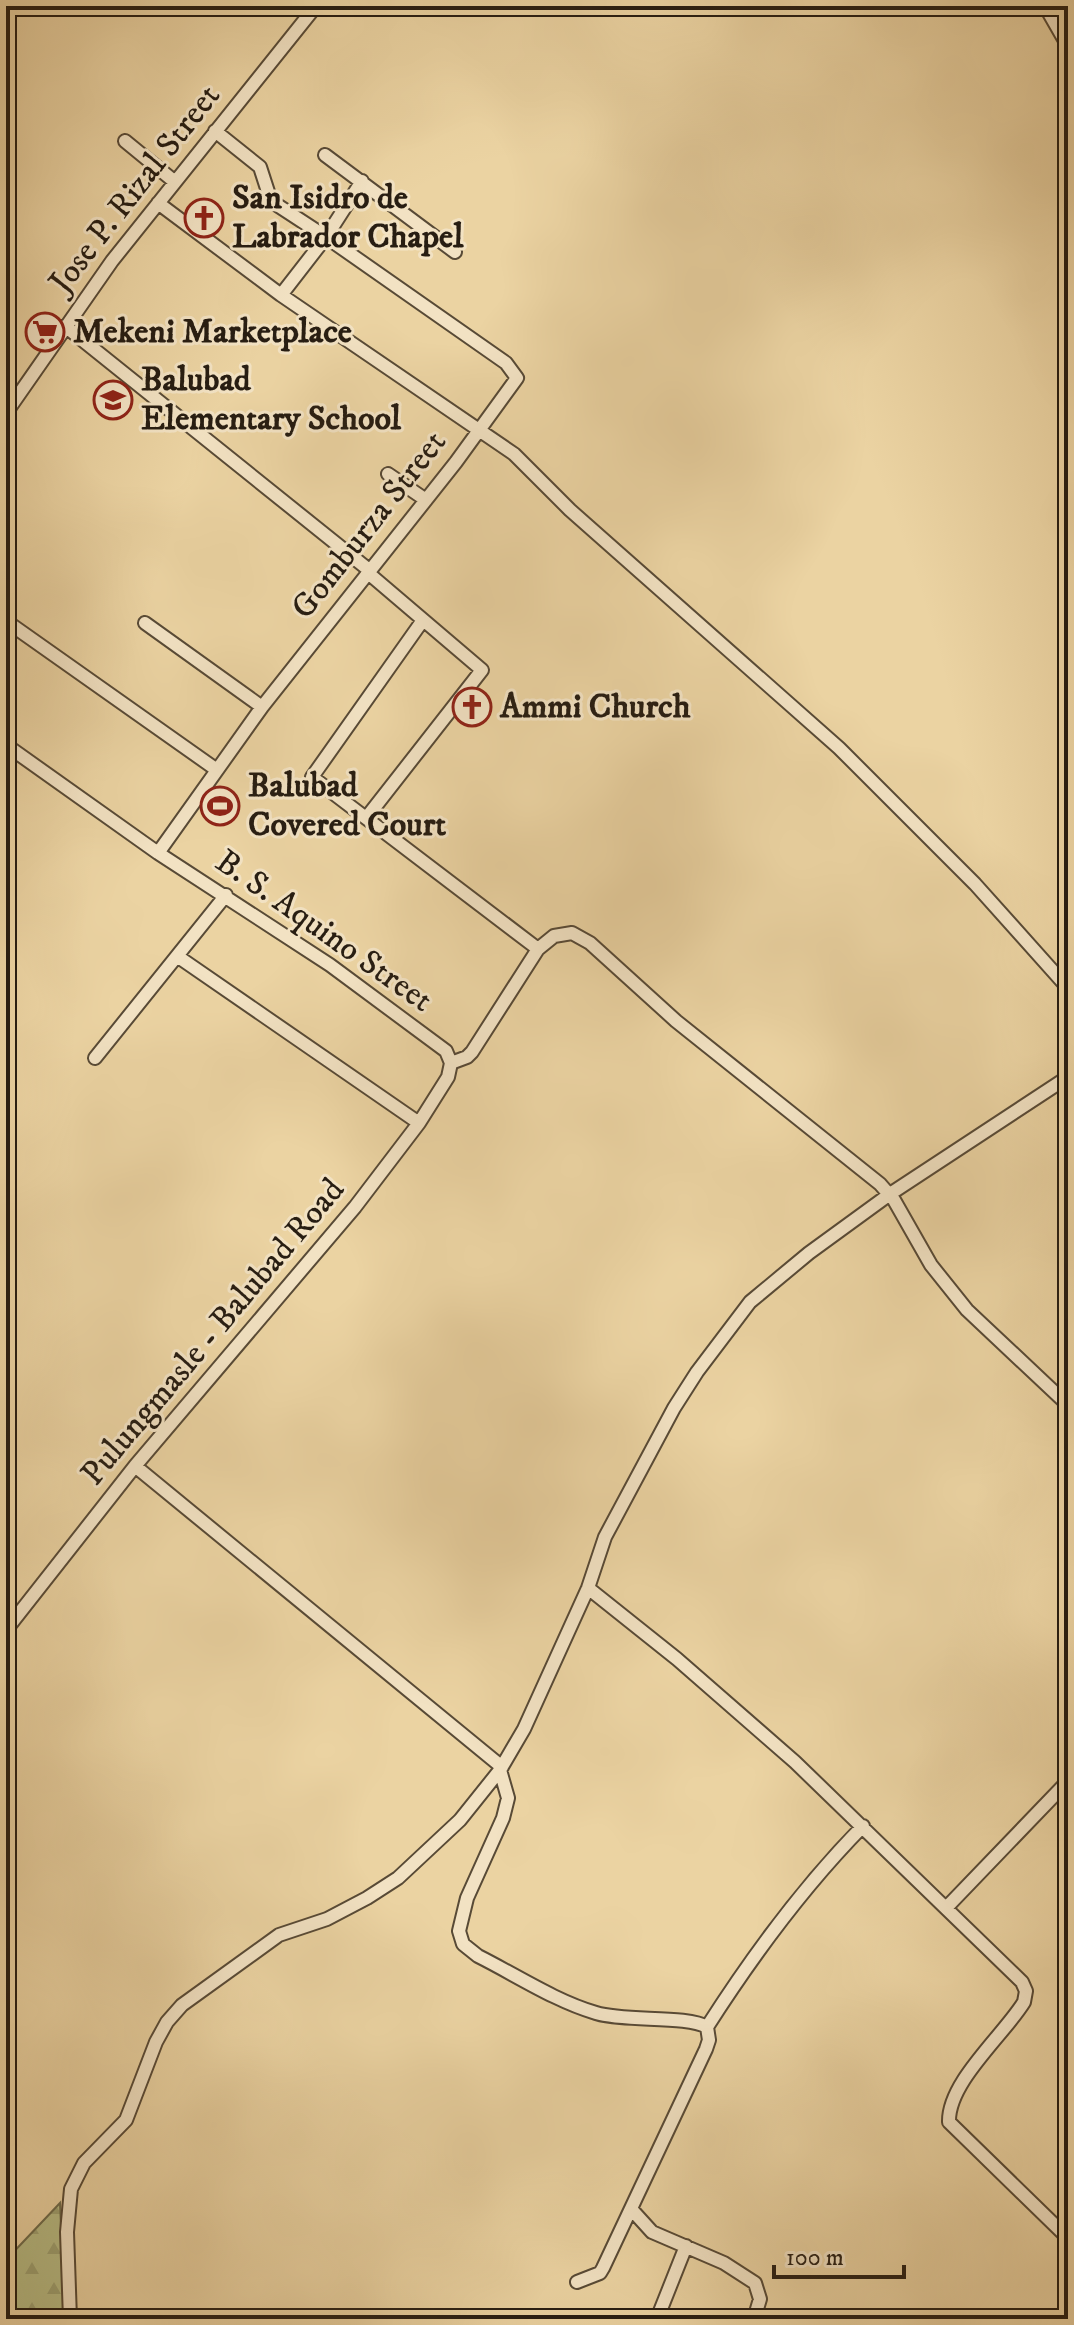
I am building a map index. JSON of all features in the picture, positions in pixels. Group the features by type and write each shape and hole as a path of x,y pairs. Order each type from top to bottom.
{"street":[{"name":"Jose P. Rizal Street","path":"6,413 65,326 158,203 316,6"},
{"path":"1045,6 1068,46"},
{"path":"215,131 260,167 271,201 506,363 517,378 478,431 514,454 570,510 839,748 975,884 1068,988"},
{"path":"125,141 175,182"},
{"path":"325,155 455,252"},
{"path":"281,295 326,237 362,181"},
{"name":"Gomburza Street","path":"158,203 281,295 478,431 262,707 158,853"},
{"path":"65,326 368,571 482,670 367,817"},
{"path":"388,474 426,500"},
{"path":"423,620 312,777 329,793 367,817 538,949"},
{"path":"6,621 217,770"},
{"path":"145,623 262,707"},
{"name":"B. S. Aquino Street","path":"6,745 158,853 330,965 446,1051 451,1063"},
{"path":"95,1058 226,895"},
{"path":"451,1063 472,1052 538,949 554,936 572,933 590,943 676,1021 845,1154 890,1194 931,1265 967,1310 1068,1405"},
{"path":"177,956 419,1123"},
{"name":"Pulungmasle - Balubad Road","path":"6,1630 135,1466 355,1207 419,1123 448,1077 451,1063"},
{"path":"70,2319 67,2232 71,2189 84,2163 126,2120 156,2042 167,2022 192,1997 279,1935 327,1919 398,1878 460,1820 501,1768 524,1729 588,1588 605,1537 674,1408 750,1302 809,1253 890,1194 1068,1077"},
{"path":"135,1466 501,1768 508,1798 500,1828 467,1898 459,1931 463,1944 478,1956 597,2013 643,2020 694,2021 707,2027"},
{"path":"588,1588 733,1707 863,1826 1016,1974 1026,1991 1024,2002 953,2097 949,2122 1068,2238"},
{"path":"946,1908 1068,1781"},
{"path":"577,2282 600,2273 706,2049 709,2040 707,2027 756,1952 831,1858 863,1826"},
{"path":"632,2210 652,2232 745,2274 755,2283 760,2299 754,2319"},
{"path":"657,2319 686,2246"}],"green space":[{"path":"60,2203 65,2319 6,2319 6,2260"}],"place":[{"name":"San Isidro de Labrador Chapel","path":"204,218"},
{"name":"Mekeni Marketplace","path":"45,332"},
{"name":"Balubad Elementary School","path":"113,400"},
{"name":"Ammi Church","path":"472,707"},
{"name":"Balubad Covered Court","path":"220,806"}]}
